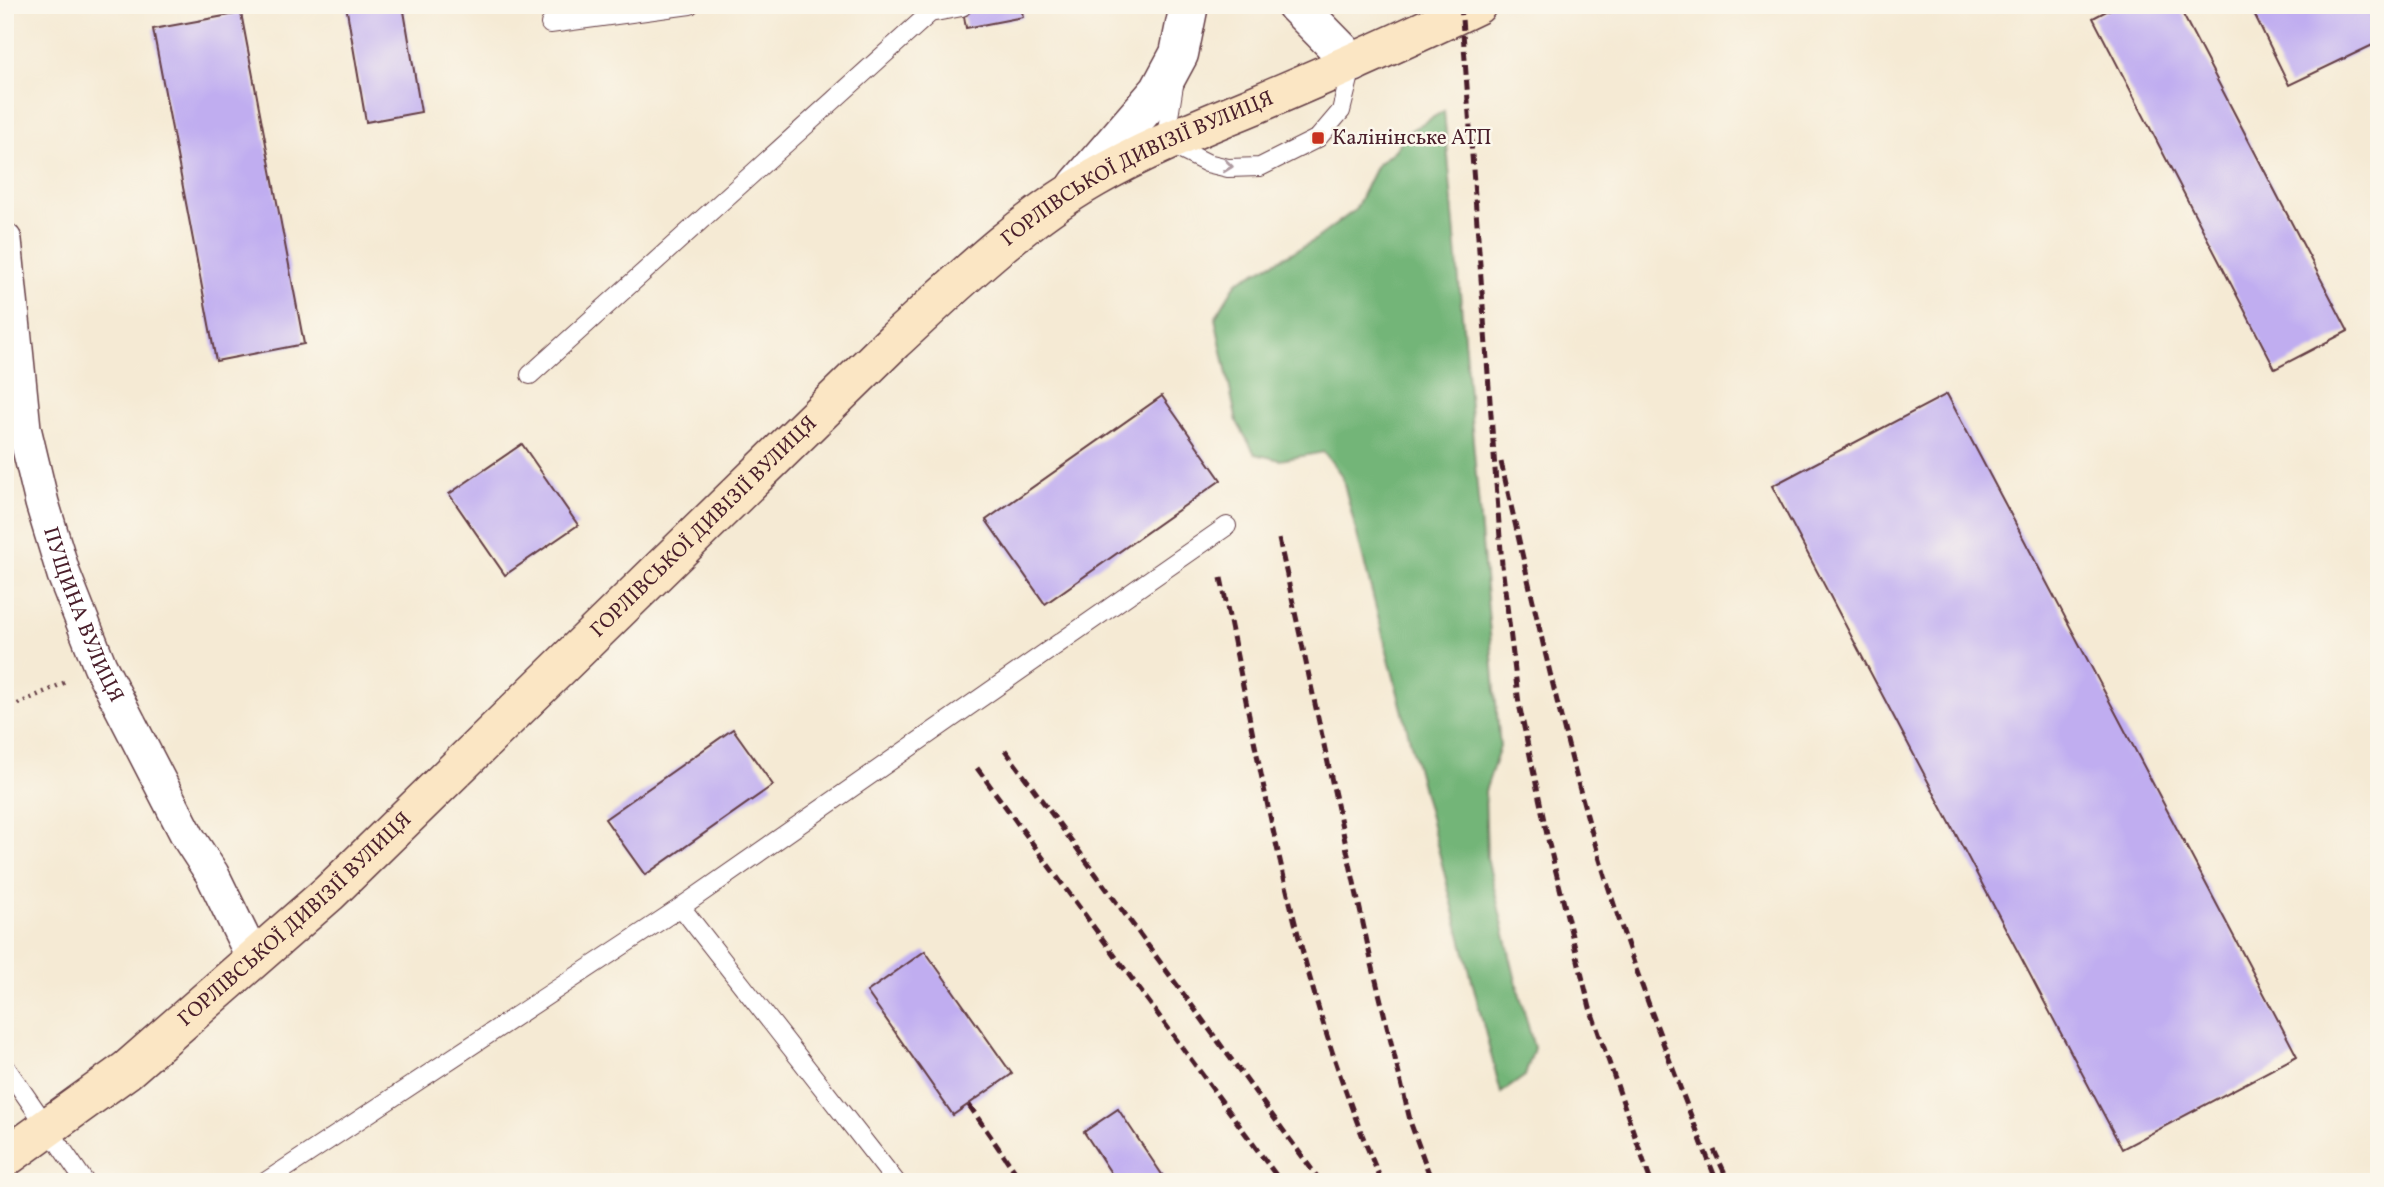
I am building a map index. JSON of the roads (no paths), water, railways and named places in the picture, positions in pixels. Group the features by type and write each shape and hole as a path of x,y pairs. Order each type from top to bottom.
{"main road":[{"name":"ГОРЛІВСЬКОЇ ДИВІЗІЇ ВУЛИЦЯ","path":"5,1158 128,1070 329,894 894,341 984,259 1035,218 1095,178 1165,142 1353,63 1477,5"}],"street":[{"path":"1067,197 1159,91 1179,54 1189,5"},
{"path":"1296,5 1353,63"},
{"name":"ПУЩИНА ВУЛИЦЯ","path":"5,240 15,429 64,575 100,666 188,837 212,874 254,960"}],"lane":[{"path":"550,24 690,5"},
{"path":"530,375 930,9 962,7"},
{"path":"1179,54 1165,142 1207,163 1227,168 1260,167 1318,138 1341,111 1353,63"},
{"path":"265,1182 681,907 1227,526"},
{"path":"681,907 895,1182"},
{"path":"5,1066 85,1182"}],"railway":[{"path":"1461,5 1502,565 1519,704 1549,844 1590,1008 1651,1182"},
{"path":"1501,462 1563,725 1614,906 1717,1182"},
{"path":"1279,539 1371,960 1411,1124 1432,1182"},
{"path":"1221,578 1268,808 1305,961 1327,1037 1382,1182"},
{"path":"1005,750 1321,1182"},
{"path":"977,768 1281,1182"},
{"path":"969,1105 1022,1182"},
{"path":"1714,1150 1729,1182"}],"place":[{"name":"Калінінське АТП","path":"1318,138"}]}
